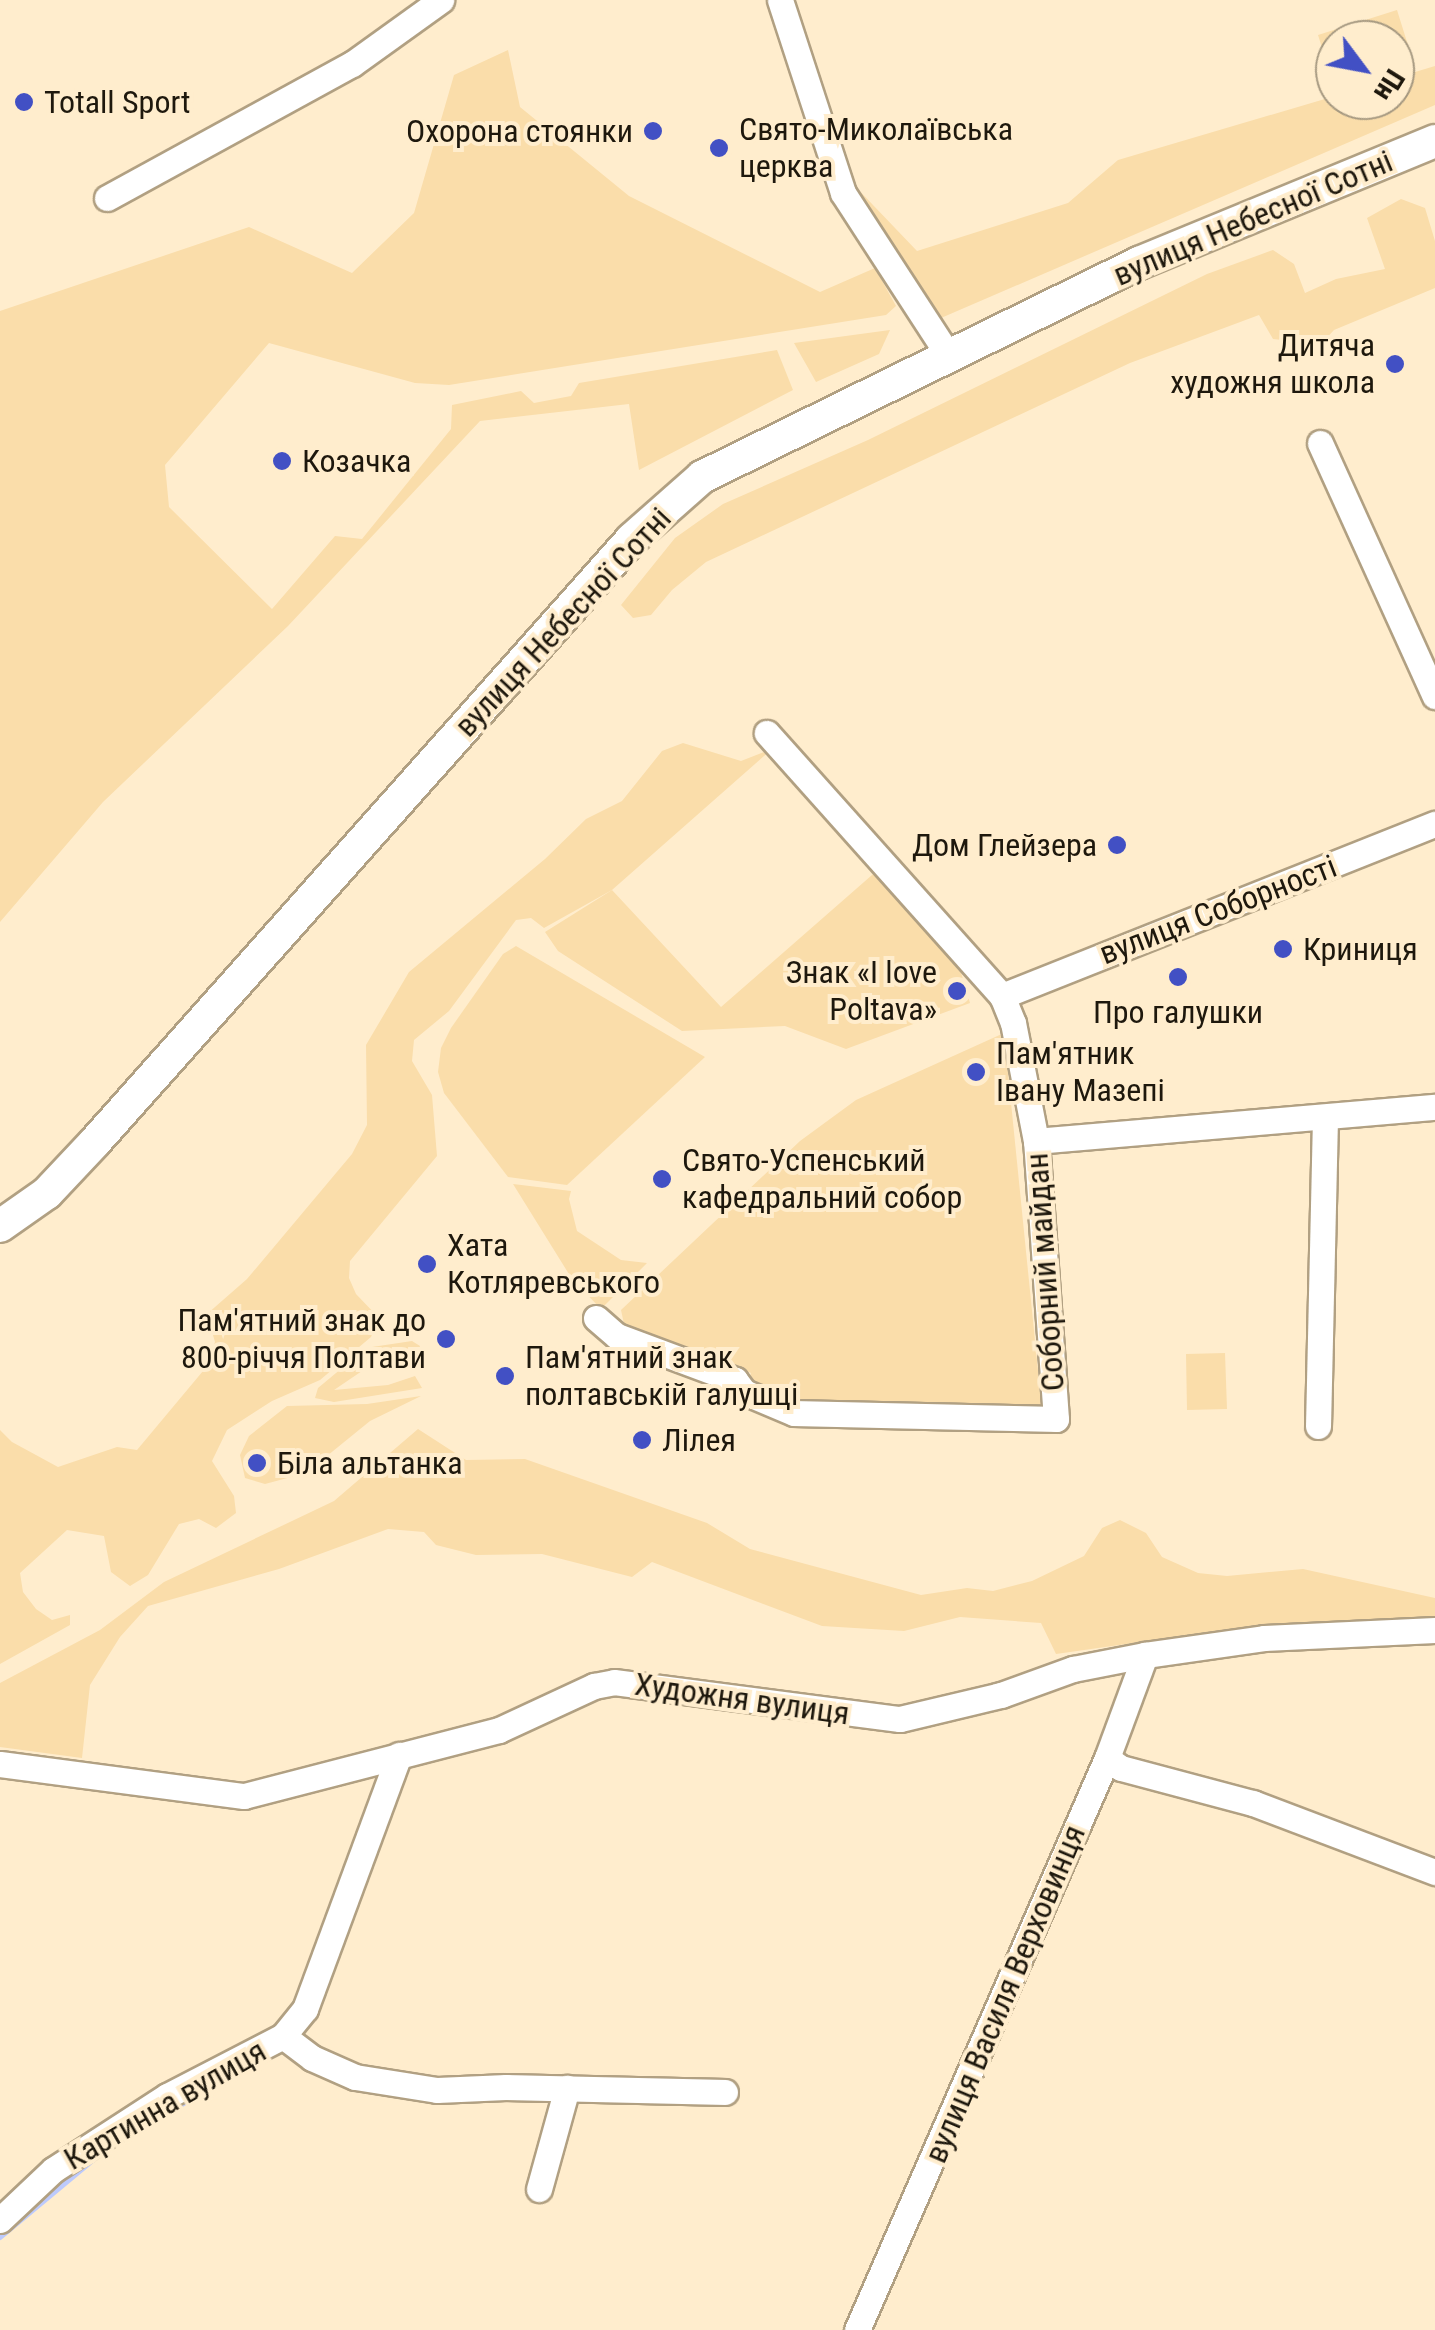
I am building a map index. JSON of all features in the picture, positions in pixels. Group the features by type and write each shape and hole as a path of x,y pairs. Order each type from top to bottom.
{"main road":[{"name":"вулиця Небесної Сотні","path":"0,1226 47,1193 95,1142 632,538 702,477 947,353 1139,263 1435,142"}],"street":[{"path":"107,198 352,64 441,0"},
{"path":"780,0 843,193 947,353"},
{"path":"1320,443 1435,696"},
{"name":"Соборний майдан","path":"596,1318 616,1336 735,1380 744,1392 794,1412 1056,1419 1036,1140 1013,1023 1002,996 767,734"},
{"name":"вулиця Соборності","path":"1002,996 1435,824"},
{"path":"1036,1140 1435,1108"},
{"path":"1318,1426 1324,1116"},
{"name":"Художня вулиця","path":"0,1764 244,1796 499,1730 594,1686 614,1682 900,1720 1001,1695 1073,1669 1145,1655 1264,1638 1435,1630"},
{"name":"вулиця Василя Верховинця","path":"857,2330 1106,1758 1145,1655"},
{"name":"Картинна вулиця","path":"0,2220 52,2170 167,2096 283,2036 304,2009 399,1755"},
{"path":"1106,1758 1121,1768 1253,1803 1435,1872"},
{"path":"283,2036 312,2058 355,2077 437,2090 725,2092"},
{"path":"539,2189 567,2088"}],"shaded area":[{"path":"1397,10 1400,20 1365,20"},
{"path":"508,50 520,107 629,196 820,292 875,268 896,306 886,315 449,385 415,383 269,343 165,465 169,507 272,609 335,536 362,539 451,429 452,405 521,391 534,403 571,396 579,383 777,350 793,390 639,470 629,404 480,421 288,626 103,802 0,922 0,311 249,227 352,273 414,213 454,75"},
{"path":"1435,66 1435,105 1415,114 1415,72"},
{"path":"1315,102 1315,120 1400,120 941,318 924,300 851,182 917,251 1068,203 1118,160"},
{"path":"1401,199 1425,208 1435,241 1435,288 1334,330 1321,344 1273,339 1259,315 1130,363 706,562 672,590 651,615 633,618 621,605 675,538 723,504 868,440 1207,274 1273,250 1294,264 1305,293 1336,279 1385,269 1367,218"},
{"path":"890,330 879,354 816,382 794,343"},
{"path":"683,743 741,761 772,749 612,890 544,928 531,918 516,920 449,1011 414,1040 412,1061 432,1095 437,1156 350,1261 349,1278 356,1294 378,1317 371,1337 320,1380 272,1401 227,1430 212,1461 234,1496 236,1513 216,1528 199,1519 179,1524 148,1575 130,1586 111,1572 104,1536 67,1530 20,1573 23,1592 36,1609 52,1620 70,1615 70,1625 0,1664 0,1430 12,1442 58,1467 117,1447 137,1450 208,1365 215,1342 207,1314 247,1279 352,1154 367,1125 366,1045 409,972 545,859 586,819 622,801 662,751"},
{"path":"880,868 958,962 970,1003 846,1049 785,1026 682,1031 558,951 545,932 612,890 721,1007"},
{"path":"516,946 705,1057 567,1185 508,1177 444,1093 438,1072 441,1048 451,1028 503,954"},
{"path":"1004,1033 1042,1410 796,1407 746,1387 751,1373 624,1324 621,1310 800,1141 856,1100"},
{"path":"513,1184 571,1191 569,1199 577,1231 621,1260 647,1263 601,1309 572,1279"},
{"path":"412,1341 420,1346 417,1356 390,1352 334,1390 388,1385 415,1376 422,1388 334,1402 315,1398 318,1388 372,1347"},
{"path":"1225,1353 1227,1409 1187,1410 1186,1354"},
{"path":"421,1396 370,1421 306,1473 265,1484 245,1478 240,1455 249,1436 287,1406 367,1404"},
{"path":"418,1429 466,1460 525,1459 707,1523 750,1549 921,1595 967,1588 993,1591 1032,1581 1084,1556 1102,1528 1120,1520 1146,1533 1162,1557 1198,1573 1227,1576 1303,1569 1435,1598 1435,1620 1239,1628 1056,1654 1041,1623 960,1617 904,1631 822,1626 652,1562 632,1577 542,1554 476,1555 436,1545 424,1532 388,1529 279,1569 148,1606 120,1637 90,1685 82,1758 0,1747 0,1683 100,1630 164,1582 334,1501"}],"waterway":[{"path":"146,2124 189,2100"},
{"path":"0,2237 102,2152"}],"place":[{"name":"Totall Sport","path":"24,102"},
{"name":"Охорона стоянки","path":"653,131"},
{"name":"Свято-Миколаївська церква","path":"719,148"},
{"name":"Дитяча художня школа","path":"1395,364"},
{"name":"Козачка","path":"282,461"},
{"name":"Дом Глейзера","path":"1117,845"},
{"name":"Криниця","path":"1283,949"},
{"name":"Про галушки","path":"1178,977"},
{"name":"Знак «I love Poltava»","path":"957,991"},
{"name":"Пам'ятник Івану Мазепі","path":"976,1072"},
{"name":"Свято-Успенський кафедральний собор","path":"662,1179"},
{"name":"Хата Котляревського","path":"427,1264"},
{"name":"Пам'ятний знак до 800-річчя Полтави","path":"446,1339"},
{"name":"Пам'ятний знак полтавській галушці","path":"505,1376"},
{"name":"Лілея","path":"642,1440"},
{"name":"Біла альтанка","path":"257,1463"}]}
